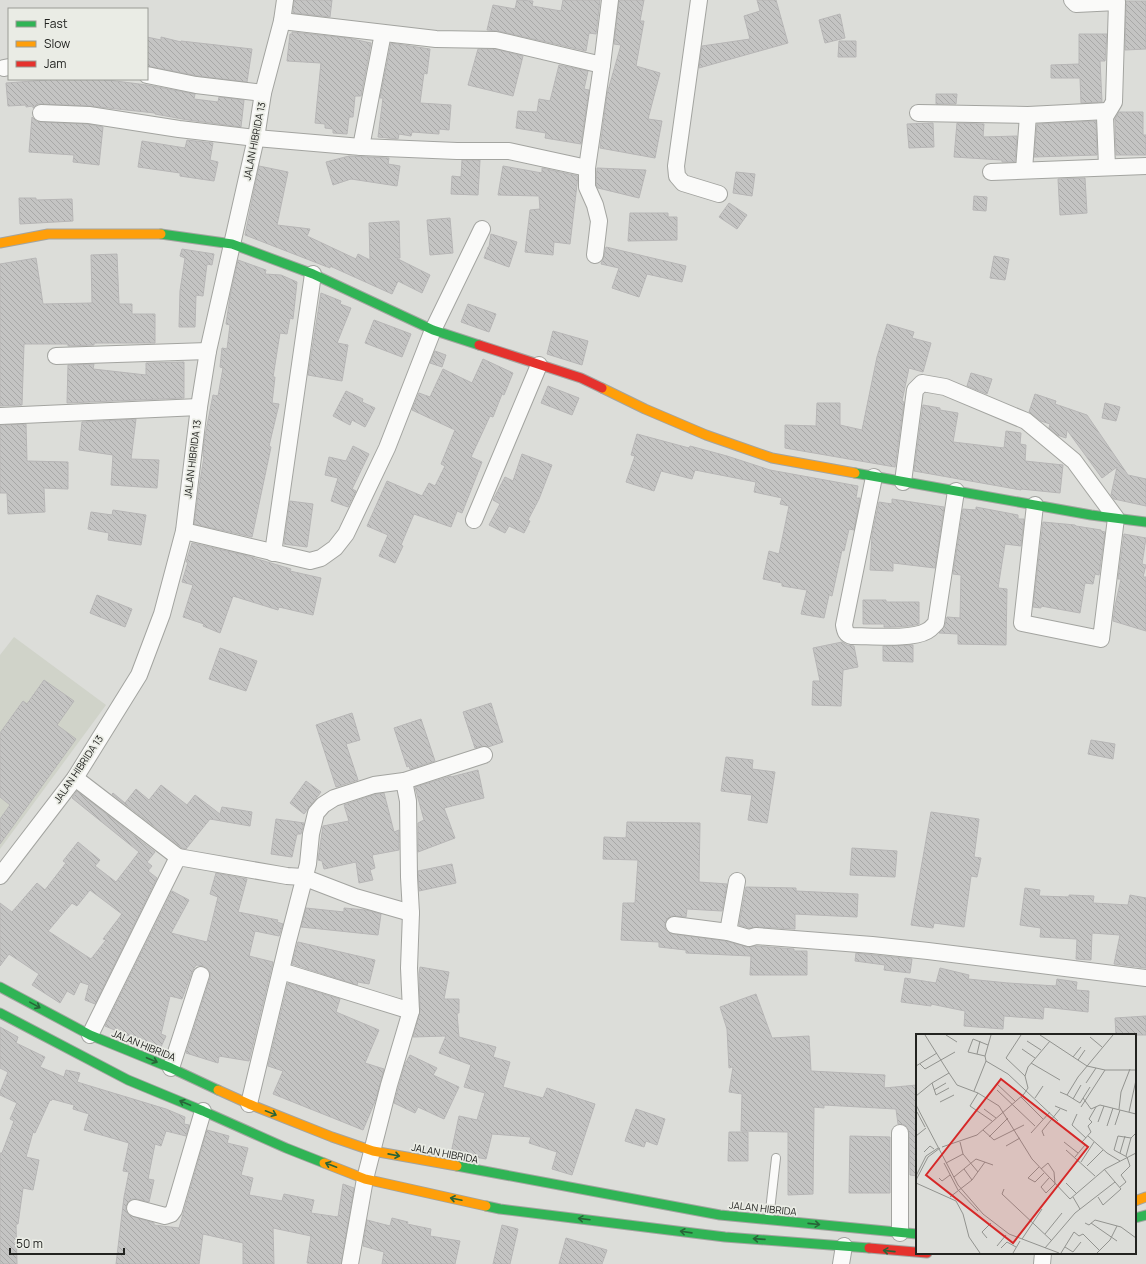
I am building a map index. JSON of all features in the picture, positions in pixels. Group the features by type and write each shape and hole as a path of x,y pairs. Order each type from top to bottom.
{"main road":[{"path":"0,243 48,234 157,233 232,244 313,274 433,330 581,378 645,409 706,435 772,458 1035,506 1146,522"},
{"name":"JALAN HIBRIDA","path":"0,987 90,1035 171,1068 248,1104 332,1137 373,1151 720,1215 916,1234"},
{"path":"0,1013 128,1080 286,1148 365,1179 500,1209 623,1223 725,1237 916,1253"},
{"path":"1136,1201 1146,1197"},
{"path":"1136,1218 1146,1215"}],"street":[{"name":"JALAN HIBRIDA 13","path":"0,876 75,778 139,675 162,614 184,532 198,407 208,351 256,138 263,93 282,21 285,0"},
{"path":"595,255 599,221 595,205 587,187 587,168 610,0"},
{"path":"699,0 676,166 677,176 683,183 719,194"},
{"path":"1072,0 1076,4 1117,2 1114,102 1107,111 1105,117 1107,167"},
{"path":"282,21 436,39 496,40 602,65"},
{"path":"361,146 383,33"},
{"path":"148,75 196,85 263,93"},
{"path":"918,113 1028,115 1107,111"},
{"path":"41,113 89,115 178,129 256,138 361,146 509,151 587,168"},
{"path":"1024,170 1028,115"},
{"path":"991,172 1146,166"},
{"path":"184,532 310,561 322,558 335,548 346,534 387,448 433,330 482,229"},
{"path":"273,553 313,274"},
{"path":"56,356 208,351"},
{"path":"474,520 539,365"},
{"path":"903,482 915,390 922,384 945,387 1026,421 1074,461 1116,518 1101,639 1022,623 1035,506"},
{"path":"0,416 198,407"},
{"path":"874,477 844,626 846,632 852,636 887,637 917,635 931,629 936,623 956,491"},
{"path":"248,1104 303,877 308,864 311,834 316,813 323,805 334,798 374,785 404,781 484,755"},
{"path":"75,778 178,857 287,876 303,877 355,897 411,913"},
{"path":"350,1264 365,1179 411,1011 409,968 411,913 408,801 404,781"},
{"path":"90,1035 178,857"},
{"path":"728,932 737,881"},
{"path":"674,925 728,932 749,938 756,936 872,945 1015,961 1146,978"},
{"path":"281,971 411,1011"},
{"path":"171,1068 201,975"},
{"path":"135,1208 165,1216 171,1214 174,1210 203,1111"},
{"path":"900,1133 900,1233"},
{"path":"841,1264 844,1246"},
{"path":"1042,1264 1043,1254"}],"lane":[{"path":"769,1220 776,1158"}],"shaded area":[{"path":"14,637 106,705 0,849 0,655"}],"building":[{"path":"294,0 332,0 330,17 293,13"},
{"path":"517,0 533,1 532,6 561,11 563,0 600,0 596,34 589,33 586,51 498,31 487,30 493,5 515,9"},
{"path":"619,0 644,0 640,21 644,21 636,66 660,73 648,119 662,121 655,158 600,148 607,94 621,45 614,44"},
{"path":"757,0 776,0 788,43 699,68 702,46 750,39 744,16 760,11"},
{"path":"1126,1 1146,1 1146,49 1125,50"},
{"path":"840,14 845,38 825,43 819,20"},
{"path":"292,32 348,38 371,43 361,96 355,96 353,117 349,117 347,134 333,133 333,129 325,128 325,124 315,123 321,63 287,61 290,34 292,34"},
{"path":"1079,34 1107,34 1105,61 1100,61 1102,102 1081,103 1080,78 1051,78 1051,65 1079,64"},
{"path":"148,37 161,40 161,37 181,42 252,49 247,82 198,76 148,66"},
{"path":"839,41 856,41 856,57 838,57"},
{"path":"391,43 430,49 427,74 424,73 420,103 451,105 449,130 439,129 439,134 412,132 411,136 399,134 398,139 378,137 383,98 380,98"},
{"path":"478,49 495,49 523,56 513,96 468,85"},
{"path":"559,65 588,71 584,89 589,90 581,144 545,138 546,133 516,128 518,111 537,112 539,99 550,101"},
{"path":"47,80 108,80 147,85 195,94 194,99 218,102 219,97 244,100 241,127 188,120 155,113 89,106 37,104 33,108 33,106 26,107 26,105 8,106 6,83"},
{"path":"936,94 957,94 956,104 936,104"},
{"path":"1119,112 1143,112 1143,135 1146,135 1146,155 1116,155 1115,119"},
{"path":"32,117 36,121 41,122 88,124 103,127 99,165 73,162 74,155 29,152"},
{"path":"1096,121 1097,155 1034,157 1037,124"},
{"path":"933,123 934,147 909,148 907,124"},
{"path":"957,123 984,124 983,137 1017,136 1015,162 954,157"},
{"path":"187,140 213,143 210,160 218,162 214,181 180,176 180,173 138,167 142,141 185,148"},
{"path":"349,156 389,158 388,164 400,166 397,186 351,179 333,185 326,162"},
{"path":"462,160 480,160 478,195 451,194 452,176 461,177"},
{"path":"259,166 288,172 277,225 310,229 307,236 356,259 358,254 370,260 369,223 399,221 400,258 396,258 430,275 422,293 398,281 392,294 330,266 330,268 245,235"},
{"path":"503,166 542,173 542,168 578,176 570,244 554,242 553,255 525,252 530,210 540,209 539,196 498,195"},
{"path":"597,168 646,170 639,198 598,188 596,185"},
{"path":"736,172 755,174 752,196 733,193"},
{"path":"1085,178 1087,213 1060,215 1058,179"},
{"path":"974,196 987,197 986,211 973,210"},
{"path":"19,198 36,198 36,200 72,199 73,221 20,224"},
{"path":"729,203 747,215 737,229 719,217"},
{"path":"630,213 668,213 668,217 677,217 677,240 628,241"},
{"path":"450,218 453,253 430,255 427,220"},
{"path":"491,234 517,242 509,267 484,258 489,247"},
{"path":"606,247 686,266 682,282 647,274 639,297 612,288 619,268 601,264"},
{"path":"182,249 214,254 212,265 207,264 203,296 196,295 195,327 179,327 180,291 185,258 180,256"},
{"path":"117,254 119,304 132,304 132,314 155,314 155,343 94,343 94,345 68,346 68,344 24,344 22,405 0,406 0,264 36,258 43,304 92,303 91,255"},
{"path":"994,256 1009,259 1005,280 990,278"},
{"path":"238,260 266,270 265,274 281,275 297,282 293,319 290,318 287,334 280,333 273,377 275,377 272,403 279,404 269,446 271,447 252,537 194,524 204,457 204,441 213,395 218,396 223,368 220,367 222,348 227,349 230,325 226,324"},
{"path":"321,293 341,301 340,304 351,308 337,343 348,345 342,381 308,375"},
{"path":"468,304 496,314 489,332 461,322"},
{"path":"374,320 411,334 402,357 365,343"},
{"path":"887,324 914,332 912,338 931,343 923,372 909,368 902,401 904,402 895,467 785,448 785,425 816,426 817,403 840,403 840,425 862,430 877,357"},
{"path":"553,331 588,341 582,365 547,354"},
{"path":"435,351 446,355 442,367 430,363"},
{"path":"483,359 513,373 504,395 502,394 493,417 490,416 471,457 482,462 462,513 457,511 451,527 414,514 401,545 403,546 395,563 379,556 388,535 367,526 387,481 422,496 429,483 435,486 445,466 441,464 455,430 412,410 419,393 430,397 443,369 472,383"},
{"path":"184,362 184,398 67,403 68,365 94,364 93,369 146,375 146,363"},
{"path":"971,373 992,379 987,394 967,386"},
{"path":"548,386 579,398 572,415 541,403"},
{"path":"346,391 363,399 362,402 375,408 365,427 352,420 350,425 333,416"},
{"path":"1035,394 1056,401 1055,404 1087,415 1128,475 1146,479 1146,506 1114,499 1111,495 1117,467 1102,478 1067,430 1066,438 1057,435 1049,428 1050,424 1041,421 1029,412"},
{"path":"1105,403 1120,407 1116,421 1102,418"},
{"path":"923,405 958,413 953,442 1004,448 1006,431 1021,433 1020,444 1026,445 1025,461 1063,465 1060,493 1021,490 914,471"},
{"path":"136,419 131,459 159,460 157,488 111,485 113,455 79,450 82,422"},
{"path":"26,424 27,461 68,462 68,489 44,488 45,512 8,514 7,493 0,493 0,425"},
{"path":"637,434 689,448 690,446 727,456 770,470 858,486 856,498 860,498 854,530 849,529 844,551 842,550 832,596 829,595 824,618 801,614 807,590 782,586 782,583 763,579 769,551 779,554 789,506 780,504 782,498 754,492 756,482 695,470 692,479 661,471 654,491 626,482 635,456 631,455"},
{"path":"353,446 369,454 352,489 356,491 348,507 331,501 338,478 325,475 329,457 346,461"},
{"path":"522,454 552,465 539,499 528,520 530,521 524,533 509,526 505,533 489,525 500,504 493,500 505,477 513,481"},
{"path":"892,499 944,507 935,568 893,563 893,571 870,570 872,535 879,502 892,504"},
{"path":"290,501 313,504 307,547 284,544"},
{"path":"976,507 1018,515 1018,519 1024,519 1021,546 1005,544 998,588 1007,589 1006,645 958,644 958,634 939,633 945,625 947,617 960,618 961,575 953,574 963,509 976,510"},
{"path":"113,510 146,515 141,545 108,540 109,533 88,529 91,512 112,515"},
{"path":"1043,522 1075,525 1105,532 1099,575 1095,574 1093,584 1085,583 1080,613 1041,606 1041,608 1033,607"},
{"path":"1124,534 1146,538 1142,564 1146,565 1143,577 1146,577 1146,631 1113,621 1121,579 1118,579"},
{"path":"192,543 244,555 291,569 290,571 321,578 313,615 279,607 278,610 233,596 220,633 203,626 204,624 183,617 193,585 182,582"},
{"path":"97,595 132,609 125,627 90,613"},
{"path":"863,600 919,602 919,624 910,626 884,627 884,624 863,624"},
{"path":"842,642 847,645 854,646 858,667 843,670 841,706 812,705 813,681 820,681 813,648"},
{"path":"913,645 913,662 883,661 883,646"},
{"path":"220,648 257,661 246,691 209,679"},
{"path":"44,680 74,701 57,725 76,739 0,844 0,819 10,805 0,797 0,733 23,701 27,704"},
{"path":"491,703 503,742 488,747 481,746 475,748 463,712"},
{"path":"352,713 360,740 346,744 358,780 336,787 316,725"},
{"path":"421,719 435,761 410,769 409,766 407,767 394,728"},
{"path":"1091,740 1115,744 1113,759 1088,754"},
{"path":"726,757 753,760 752,769 775,772 767,823 748,820 752,795 721,791"},
{"path":"478,770 484,798 444,808 455,838 418,852 418,823 424,820 415,787 451,776"},
{"path":"306,781 321,792 304,814 290,803"},
{"path":"161,785 187,805 195,795 220,814 222,807 252,812 250,826 210,819 186,849 182,848 112,794 113,793 125,803 136,789 149,800"},
{"path":"77,791 155,852 147,862 152,866 148,871 157,878 95,1004 85,1000 89,985 80,982 74,995 67,991 60,1003 32,985 39,974 9,954 0,966 0,903 12,912 37,883 45,890 66,863 63,861 78,842 100,860 95,866 116,882 139,852 72,798","holes":["90,890 122,914 103,939 106,940 91,959 48,931 72,903 77,906"]},
{"path":"384,793 394,832 399,830 399,850 372,855 375,868 370,870 373,880 359,883 356,862 324,869 322,861 318,860 323,826 349,821 344,805 376,794"},
{"path":"931,812 979,819 974,857 981,858 977,877 971,876 964,927 934,923 933,928 911,925"},
{"path":"276,819 304,823 301,834 297,834 292,857 271,854"},
{"path":"627,822 700,823 699,882 727,884 722,911 687,909 686,917 671,916 667,919 665,928 668,932 673,934 726,941 747,947 757,946 794,949 794,951 807,951 807,975 750,975 751,956 686,953 686,950 659,947 659,942 621,940 623,903 635,903 638,860 603,859 604,837 626,838"},
{"path":"852,848 897,851 895,877 850,875"},
{"path":"452,864 456,883 419,891 418,871"},
{"path":"216,873 247,879 238,912 278,920 277,922 283,924 279,936 255,931 249,956 273,962 249,1061 219,1056 218,1063 186,1053 210,978 208,969 204,966 196,965 182,999 170,996 161,1034 166,1036 160,1049 105,1026 172,891 189,900 171,933 207,942 218,897 210,894"},
{"path":"746,887 796,888 796,891 858,894 857,917 795,914 795,929 749,928 739,925"},
{"path":"1025,888 1040,890 1039,896 1094,896 1093,903 1128,905 1130,895 1146,898 1146,968 1114,964 1120,935 1092,933 1091,960 1076,959 1077,939 1040,937 1041,928 1020,925"},
{"path":"306,908 344,912 344,908 366,910 381,914 378,935 301,927"},
{"path":"298,942 375,960 369,984 358,982 357,985 292,964"},
{"path":"856,953 912,959 910,973 884,970 885,965 855,961"},
{"path":"420,967 449,972 444,999 459,999 459,1013 457,1013 459,1037 496,1047 493,1057 510,1062 503,1087 543,1098 547,1088 595,1104 572,1175 552,1169 557,1152 529,1143 531,1137 492,1134 486,1159 451,1153 459,1116 477,1120 485,1093 464,1087 471,1065 439,1053 446,1036 413,1037 420,1011"},
{"path":"940,968 969,975 968,979 1056,986 1057,979 1077,982 1076,990 1089,991 1088,1012 1044,1007 1043,1019 1004,1016 1003,1029 964,1026 965,1011 931,1004 931,1006 901,1002 905,978 936,983"},
{"path":"288,983 340,999 336,1012 379,1030 365,1063 384,1069 376,1099 363,1130 273,1094 283,1071 268,1066"},
{"path":"756,994 772,1038 809,1036 811,1071 885,1075 884,1088 916,1085 916,1176 910,1175 908,1129 905,1125 898,1124 896,1109 824,1105 824,1108 814,1107 813,1194 788,1195 788,1132 741,1131 742,1094 729,1092 733,1067 729,1068 727,1029 720,1007"},
{"path":"1146,1016 1146,1035 1116,1034 1115,1018"},
{"path":"0,1027 18,1037 16,1043 45,1057 40,1067 64,1077 66,1070 80,1073 77,1082 166,1109 185,1117 184,1124 189,1125 186,1136 166,1131 161,1146 155,1144 148,1179 154,1180 149,1202 132,1199 126,1206 126,1211 129,1215 154,1223 154,1225 179,1228 207,1130 229,1136 227,1143 248,1148 241,1175 253,1178 249,1195 282,1201 284,1194 314,1200 311,1213 338,1217 343,1184 354,1188 341,1264 307,1263 311,1236 273,1228 274,1264 243,1264 243,1243 203,1234 199,1264 116,1264 124,1197 129,1172 123,1171 129,1143 84,1130 89,1114 73,1109 74,1105 52,1099 51,1101 50,1100 35,1133 33,1132 26,1157 39,1160 33,1190 23,1188 18,1224 16,1224 17,1264 0,1264 0,1153 2,1153 14,1121 10,1119 17,1103 0,1095 8,1072 0,1068"},
{"path":"410,1055 437,1068 433,1075 459,1087 444,1119 418,1107 415,1113 394,1103 405,1064"},
{"path":"636,1109 665,1119 657,1145 646,1141 644,1147 625,1141"},
{"path":"729,1132 748,1132 748,1161 728,1161"},
{"path":"850,1136 890,1137 890,1193 849,1193"},
{"path":"392,1218 408,1222 407,1224 431,1229 430,1236 460,1241 455,1264 382,1264 384,1252 363,1246 367,1220 390,1226"},
{"path":"502,1225 518,1229 510,1264 493,1264"},
{"path":"566,1238 607,1250 602,1264 559,1264"}],"traffic: fast":[{"path":"161,234 232,244 313,274 433,330 479,345"},
{"path":"855,473 1091,515 1146,522"},
{"path":"0,987 90,1035 171,1068 218,1090"},
{"path":"0,1013 128,1080 324,1163"},
{"path":"457,1166 720,1215 916,1234"},
{"path":"486,1206 725,1237 869,1248"},
{"path":"1136,1218 1146,1215"}],"traffic: slow":[{"path":"0,243 48,234 161,234"},
{"path":"602,388 645,409 706,435 772,458 855,473"},
{"path":"218,1090 332,1137 373,1151 457,1166"},
{"path":"324,1163 365,1179 486,1206"},
{"path":"1136,1201 1146,1197"}],"traffic: jam":[{"path":"479,345 581,378 602,388"},
{"path":"869,1248 916,1252"}]}
